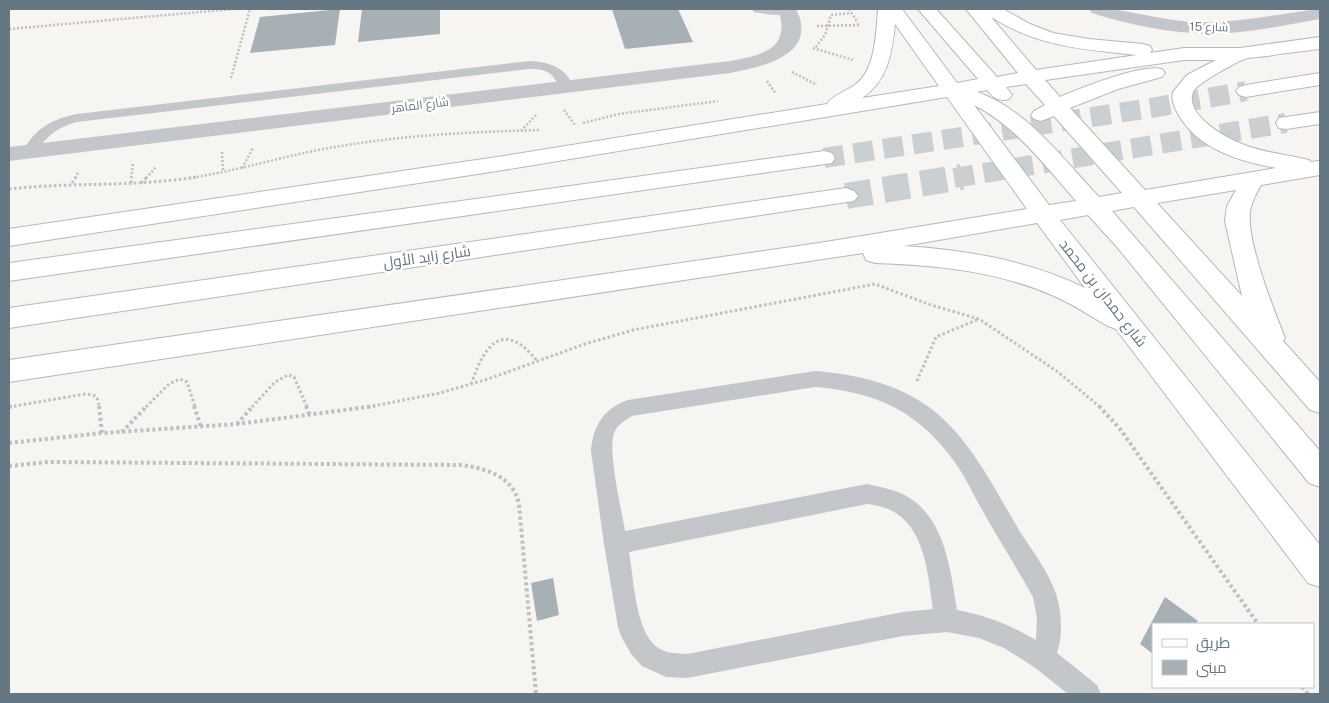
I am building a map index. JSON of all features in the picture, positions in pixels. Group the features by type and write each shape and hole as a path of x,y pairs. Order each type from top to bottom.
{"main road":[{"path":"830,109 864,88 871,80 885,37 887,9"},
{"name":"شارع حمدان بن محمد","path":"893,9 1043,214 1128,326 1320,571"},
{"path":"928,9 1320,473"},
{"path":"975,9 1031,77 1320,401"},
{"path":"991,9 1022,27 1055,38 1106,46 1184,54 1240,54"},
{"path":"1043,214 1020,163 1018,151 1020,140 1027,126 1057,106 1126,81 1240,54 1320,43"},
{"path":"9,238 324,191 1184,54"},
{"path":"1240,54 1189,83 1183,91 1182,101 1186,113 1196,125 1230,148 1274,162 1320,168"},
{"path":"1246,91 1320,79"},
{"path":"952,90 978,99 1027,126 1076,169 1095,181 1139,198"},
{"path":"1286,123 1320,118"},
{"path":"9,272 824,158"},
{"path":"9,370 150,351 819,252 1320,168"},
{"path":"1252,180 1239,206 1237,221 1252,288 1277,353"},
{"name":"شارع زايد الأول","path":"9,318 846,196"},
{"path":"819,252 929,256 968,260 1006,268 1065,290 1128,326"}],"street":[{"name":"شارع 15","path":"1098,9 1138,20 1204,28 1244,26 1320,14"},
{"name":"شارع الماهر","path":"9,154 746,64 778,51 789,22"},
{"path":"9,232 58,230"}],"lane":[{"path":"758,9 772,11 789,22"},
{"path":"29,152 42,132 64,120 225,100 529,65 550,67 559,72 567,87"},
{"path":"1043,658 1048,642 1051,617 1044,593 961,454 942,430 893,395 868,386 841,380 815,379 628,408 611,418 602,433 601,451 630,627 637,644 650,658 668,666 687,666 903,624 947,620 979,626 1012,639 1043,658 1088,694"},
{"path":"615,544 868,494 890,499 912,512 927,531 935,554 947,620"}],"path":[{"path":"9,29 234,9"},
{"path":"225,100 250,9"},
{"path":"849,9 862,31"},
{"path":"789,22 860,25"},
{"path":"789,22 857,61 854,65"},
{"path":"807,88 825,82"},
{"path":"767,95 784,92"},
{"path":"566,126 619,114 720,101"},
{"path":"9,189 52,184 131,184 176,180 223,172 333,147 397,138 549,129"},
{"path":"222,147 223,172"},
{"path":"131,184 134,158"},
{"path":"141,183 156,167"},
{"path":"9,443 102,433 237,424 310,416 397,402 472,384 585,344 633,330 875,284 931,305 979,319 1091,398 1120,429 1257,623"},
{"path":"908,404 936,337 979,319"},
{"path":"472,384 483,355 490,344 505,339 519,344 538,362"},
{"path":"237,424 275,382 288,375 294,377 310,416"},
{"path":"122,432 169,384 180,379 187,382 201,427"},
{"path":"9,406 85,394 95,395 98,398 102,433"},
{"path":"9,466 48,462 462,465 485,468 504,479 517,496 522,519 536,694"}],"building":[{"path":"340,9 335,45 250,53 260,17"},
{"path":"362,9 440,9 440,34 358,42"},
{"path":"612,9 678,9 693,42 625,49"},
{"path":"553,578 559,615 537,621 531,583"},
{"path":"1165,597 1198,621 1197,623 1152,623 1152,653 1140,644"}],"tunnel":[{"path":"824,158 1157,107 1246,91"},
{"path":"954,178 1286,123"},
{"path":"846,196 962,177"}]}
